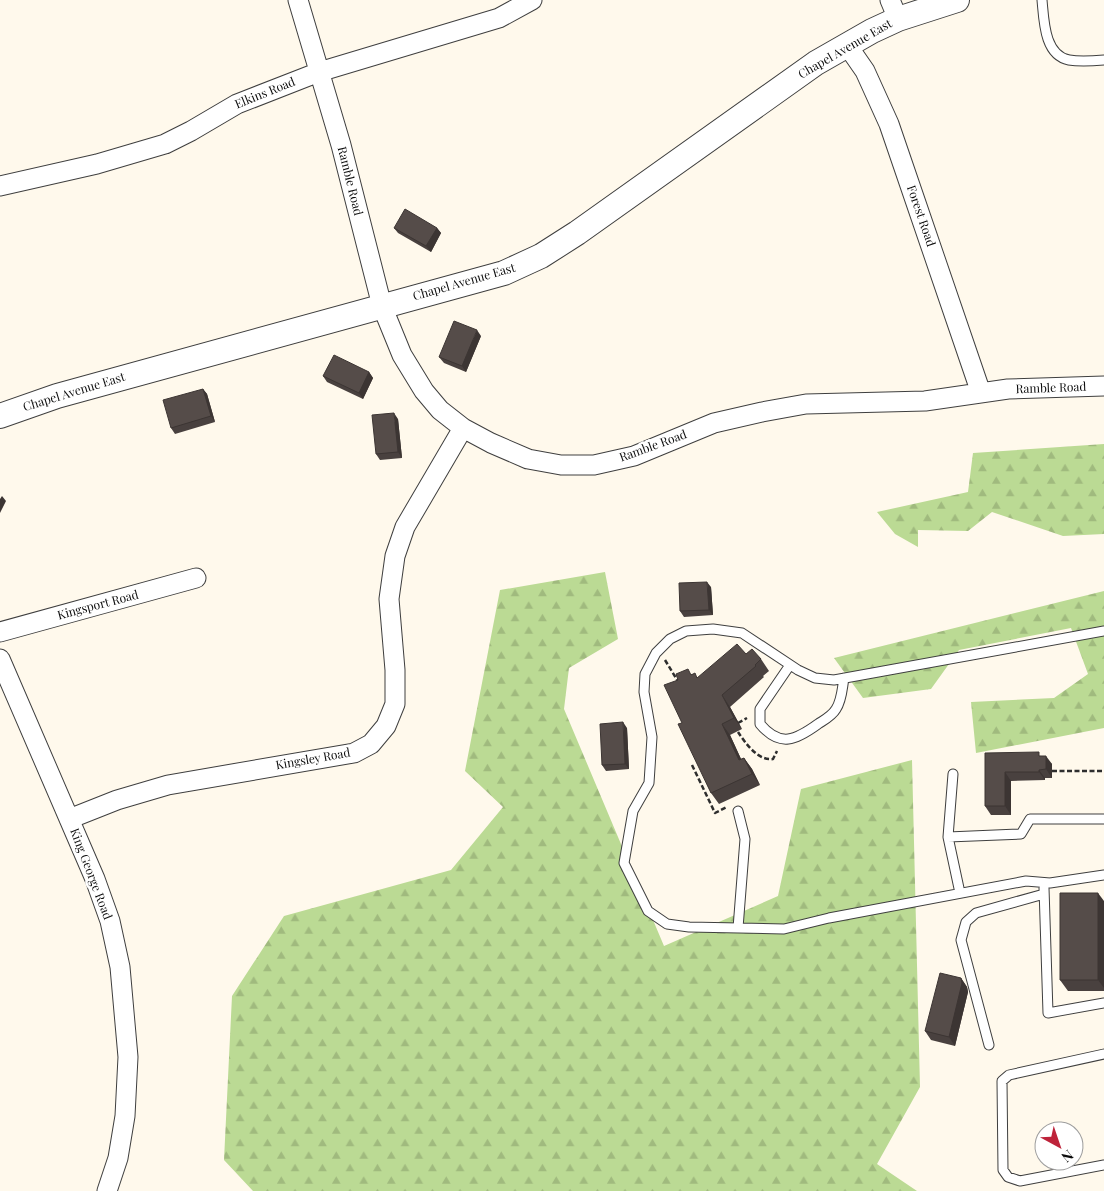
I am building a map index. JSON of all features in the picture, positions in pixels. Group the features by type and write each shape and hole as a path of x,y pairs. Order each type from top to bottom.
{"street":[{"name":"Ramble Road","path":"298,0 341,145 382,306 402,355 424,390 440,410 463,428 491,443 528,459 561,465 594,465 634,456 714,423 806,404 925,401 1008,389 1104,386"},
{"name":"Elkins Road","path":"0,186 97,164 165,144 237,104 319,72 498,18 532,0"},
{"name":"Chapel Avenue East","path":"0,416 57,396 504,273 541,256 816,63 847,45 894,10 956,0"},
{"name":"Forest Road","path":"847,45 865,71 889,124 981,393"},
{"name":"Kingsley Road","path":"69,819 116,800 168,785 354,753 371,744 386,726 395,704 395,670 389,599 395,556 406,527 463,428"},
{"name":"Kingsport Road","path":"0,632 196,578"},
{"name":"King George Road","path":"0,659 95,879 110,921 120,967 128,1057 125,1116 118,1158 107,1191"}],"lane":[{"path":"1042,0 1049,42 1058,55 1071,60 1104,60"},
{"path":"1104,631 834,680 815,678 790,665 742,632 713,629 686,631 670,639 658,650 644,674 644,692 652,737 649,783 633,811 624,863 648,911 668,924 689,927 784,929 829,918 1026,881 1044,883 1104,875"},
{"path":"790,665 760,709 760,724 768,734 778,738 788,740 802,735 830,716 841,700 844,678"},
{"path":"952,774 948,837 960,893"},
{"path":"738,811 746,840 738,928"},
{"path":"948,837 1021,834 1030,819 1104,819"},
{"path":"1044,883 1048,1013 1104,1003"},
{"path":"989,1045 961,940 966,922 976,913 1044,894"},
{"path":"1104,1054 1010,1075 1002,1081 1003,1170 1008,1177 1020,1181 1104,1166"}],"path":[{"path":"658,650 684,689"},
{"path":"738,722 747,718"},
{"path":"738,732 751,749 768,760 773,759 777,751"},
{"path":"692,765 715,813 728,807"},
{"path":"1052,771 1104,771"}],"green space":[{"path":"1104,444 1104,534 1063,536 992,512 968,531 918,530 918,547 895,534 877,512 968,492 973,453"},
{"path":"605,572 618,639 569,668 564,709 664,946 778,896 801,789 912,760 920,1087 877,1164 917,1191 253,1191 224,1160 232,996 284,916 451,870 503,807 465,771 500,590"},
{"path":"1104,591 1104,728 976,753 971,702 1054,698 1088,674 1071,628 959,650 931,689 863,698 834,658"}],"building":[{"path":"405,209 437,228 426,246 394,228"},
{"path":"454,321 477,330 462,366 439,357"},
{"path":"334,355 369,372 359,393 323,376"},
{"path":"203,389 211,416 171,428 163,400"},
{"path":"394,413 398,452 376,454 372,415"},
{"path":"707,582 709,610 680,611 679,583"},
{"path":"737,644 746,654 752,649 761,659 756,666 722,695 734,718 722,724 739,760 744,758 752,774 711,793 678,724 682,723 664,685 678,680 676,674 688,669 691,675 695,673 697,678"},
{"path":"623,722 625,764 602,765 600,724"},
{"path":"1039,752 1039,756 1046,756 1046,769 1039,770 1039,772 1005,772 1005,806 985,806 985,753"},
{"path":"1060,893 1098,893 1098,980 1060,980"},
{"path":"940,973 961,978 962,983 949,1037 925,1031"}]}
